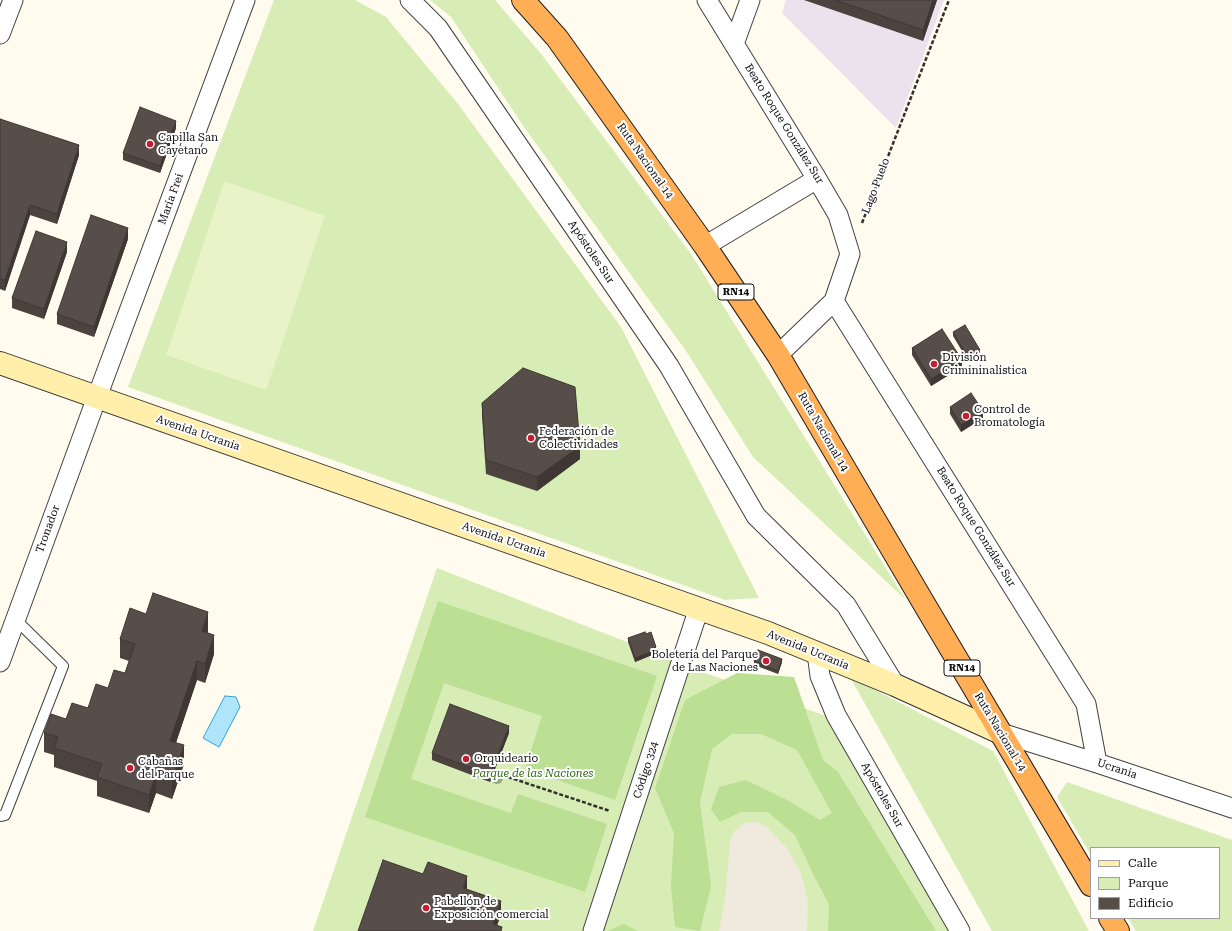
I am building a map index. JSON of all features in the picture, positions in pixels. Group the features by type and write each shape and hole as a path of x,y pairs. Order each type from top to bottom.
{"highway":[{"name":"Ruta Nacional 14","path":"523,0 557,38 705,246 778,355 1090,883"},
{"path":"1111,919 1118,931"}],"main road":[{"name":"Avenida Ucrania","path":"0,363 768,633 895,685 1001,733"}],"street":[{"path":"0,34 13,0"},
{"name":"María Frei","path":"96,397 245,0"},
{"name":"Apóstoles Sur","path":"410,0 438,28 669,366 756,516 846,605 895,685"},
{"name":"Beato Roque González Sur","path":"707,0 838,215 850,254"},
{"path":"734,44 750,0"},
{"path":"705,246 817,179"},
{"path":"778,355 834,300 850,254"},
{"name":"Beato Roque González Sur","path":"834,300 1086,704 1096,763"},
{"name":"Tronador","path":"0,662 96,397"},
{"name":"Código 324","path":"593,931 699,608"},
{"name":"Apóstoles Sur","path":"817,653 820,676 836,715 960,931"},
{"name":"Ucrania","path":"1001,733 1232,808"}],"lane":[{"path":"0,816 5,815 63,666 15,618"}],"path":[{"name":"Lago Puelo","path":"850,254 949,0"},
{"path":"508,777 630,818"}],"shaded area":[{"path":"786,0 944,0 896,128 782,13"},
{"path":"757,822 767,827 787,848 801,873 808,901 807,931 719,931 725,899 730,841 735,830 745,823"}],"green space":[{"path":"274,0 355,0 386,17 458,104 621,327 759,598 725,600 128,387"},
{"path":"430,0 495,0 542,55 691,254 905,599 753,457 686,351 524,127 451,17"},
{"path":"224,181 325,216 266,390 166,355"},
{"name":"Parque de las Naciones","path":"437,568 680,664 832,718 952,931 313,931"},
{"path":"438,601 657,676 615,800 525,769 542,716 444,683 411,779 511,813 518,794 607,824 585,892 365,817"},
{"path":"737,673 794,677 823,760 838,772 936,931 828,931 829,904 795,835 768,812 741,812 720,822 711,809 719,787 746,780 787,800 820,820 832,813 797,750 761,734 732,734 712,749 700,802 711,886 700,931 675,927 671,886 674,833 655,788 685,700"},
{"path":"850,677 993,751 1089,931 992,931"},
{"path":"1067,782 1232,840 1232,931 1136,931 1129,919 1220,919 1220,847 1090,847 1090,853 1057,797"},
{"path":"624,924 638,931 607,931"}],"water":[{"path":"225,696 236,697 240,707 219,747 203,738"}],"building":[{"path":"835,0 933,0 923,30"},
{"name":"Capilla San Cayetano","path":"140,107 176,121 160,166 123,153"},
{"path":"0,119 79,145 57,214 30,205 5,280 0,279"},
{"path":"91,215 128,228 94,327 57,314"},
{"path":"36,231 67,242 44,309 12,298"},
{"path":"965,325 980,350 968,357 953,332"},
{"path":"942,329 962,360 931,379 912,348"},
{"name":"Federación de Colectividades","path":"523,368 575,387 580,446 537,477 486,460 482,403"},
{"name":"Control de Bromatología","path":"971,393 983,411 961,425 950,407"},
{"path":"153,593 208,612 202,631 214,635 205,664 197,661 170,741 184,745 172,780 156,774 149,795 97,777 102,764 54,748 58,737 44,733 51,714 66,719 72,703 88,708 96,684 108,688 114,670 125,673 135,644 120,639 130,608 146,614"},
{"path":"645,632 646,634 651,632 656,647 651,649 652,652 635,658 628,638"},
{"path":"758,650 782,659 778,671 754,661"},
{"path":"450,704 509,726 490,775 432,753"},
{"name":"Pabellón de Exposición comercial","path":"383,860 423,874 428,862 467,876 463,888 501,901 493,924 502,927 501,931 358,931"}],"place":[{"name":"Capilla San Cayetano","path":"150,144"},
{"name":"División Crimininalística","path":"934,364"},
{"name":"Control de Bromatología","path":"966,416"},
{"name":"Federación de Colectividades","path":"531,438"},
{"name":"Boletería del Parque de Las Naciones","path":"766,661"},
{"name":"Orquideario","path":"466,759"},
{"name":"Cabañas del Parque","path":"130,768"},
{"name":"Pabellón de Exposición comercial","path":"426,908"}]}
